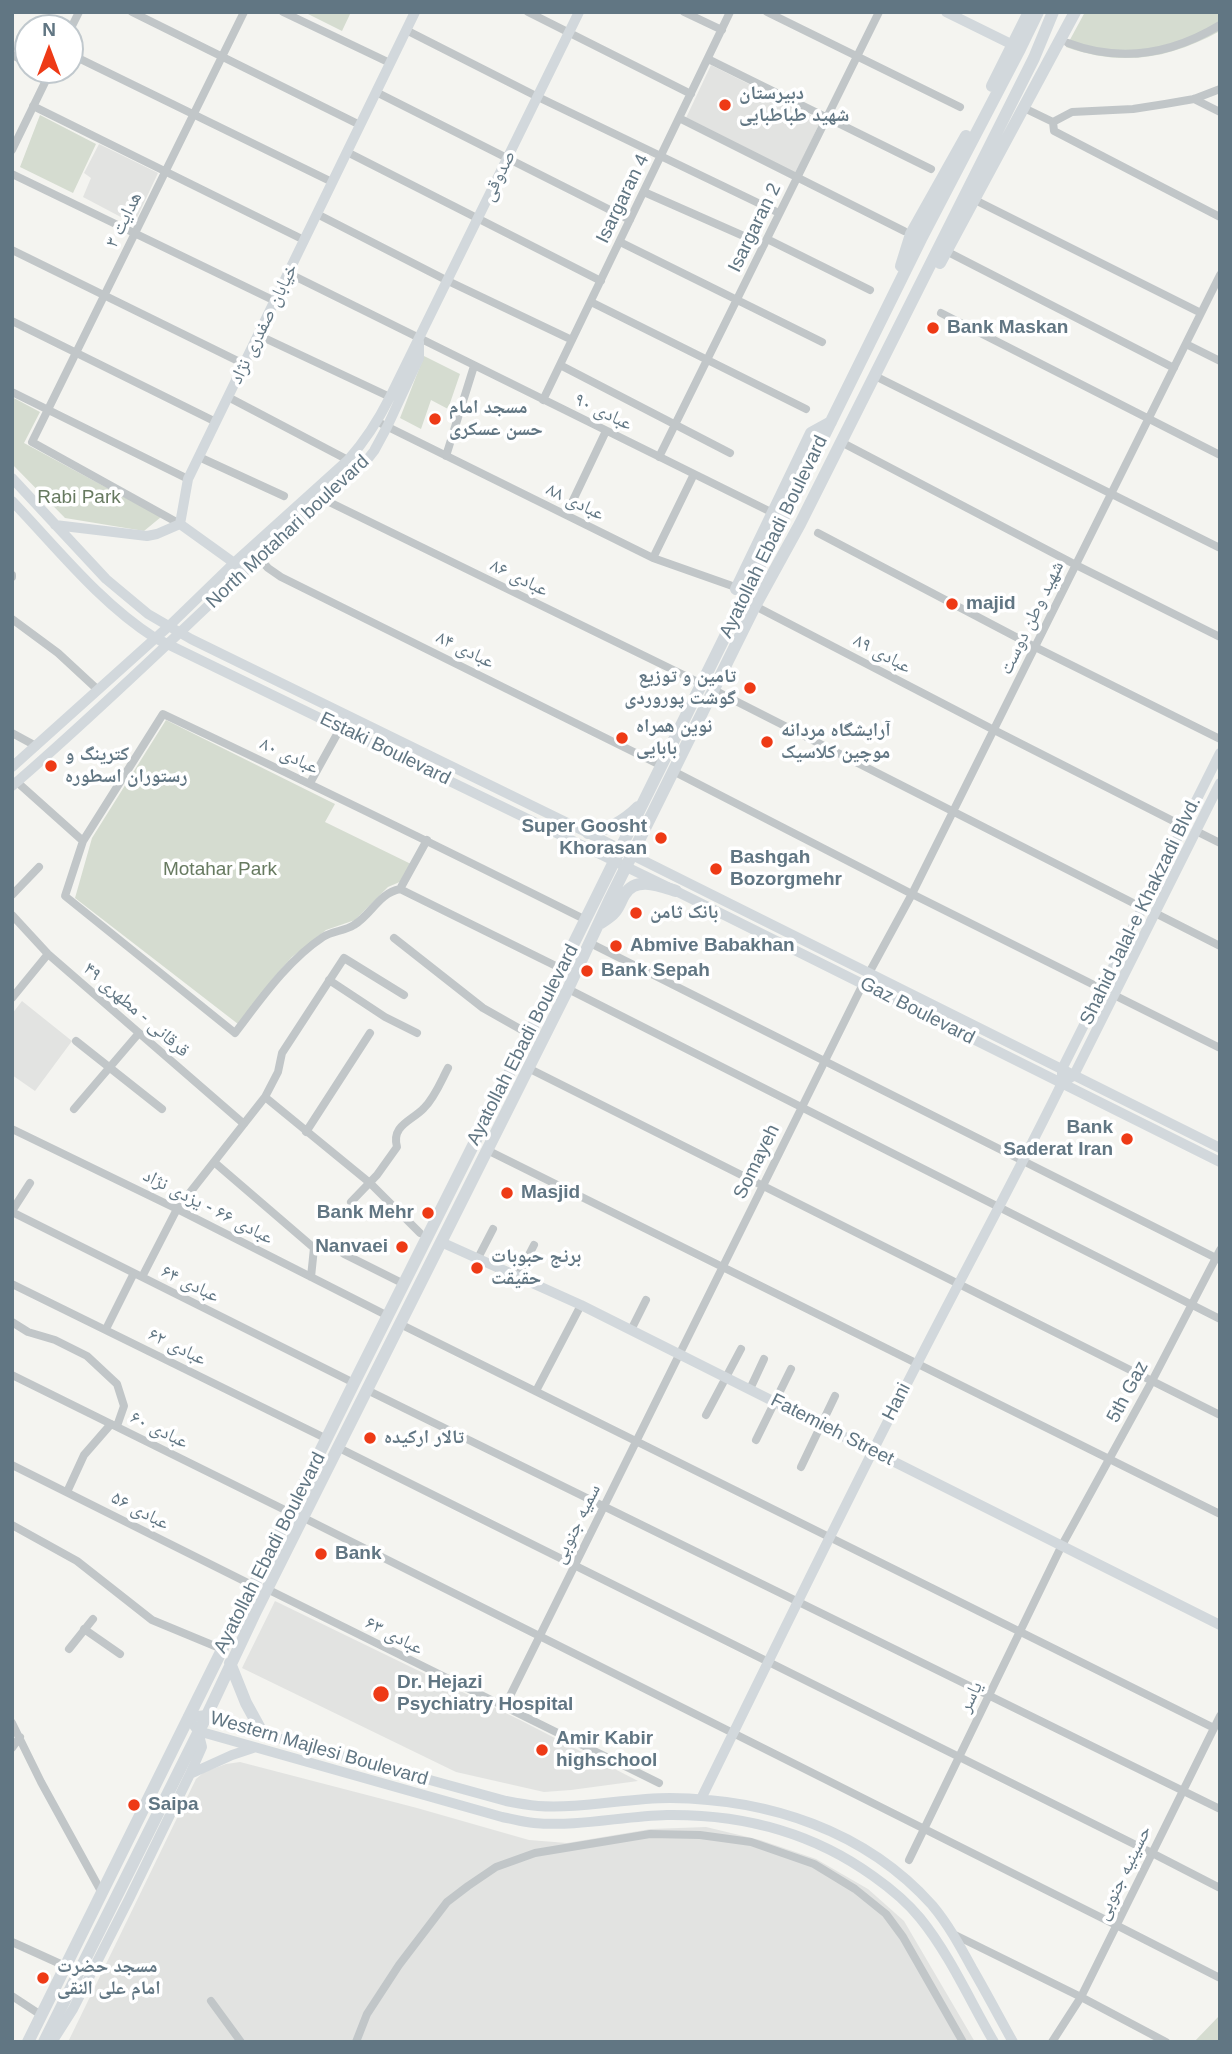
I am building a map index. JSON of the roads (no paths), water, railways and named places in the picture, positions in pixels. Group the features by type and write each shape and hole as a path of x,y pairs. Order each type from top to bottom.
{"main road":[{"name":"خیابان صفدری نژاد","path":"180,524 188,479 415,12"},
{"name":"صدوقی","path":"419,339 579,12"},
{"path":"946,12 1016,47"},
{"path":"1016,47 1029,12"},
{"path":"1016,47 1038,12"},
{"name":"Ayatollah Ebadi Boulevard","path":"708,687 800,524 1034,58 1053,12"},
{"path":"913,299 928,286 1075,12"},
{"name":"Ayatollah Ebadi Boulevard","path":"297,1516 327,1439 354,1383 586,920 620,864 708,687 779,515 831,422 896,291 900,267 911,234 1016,47"},
{"name":"North Motahari boulevard","path":"15,784 169,645 243,572 363,465 374,451 390,397 419,339"},
{"name":"North Motahari boulevard","path":"12,767 348,460 382,424 419,358 419,339"},
{"name":"Estaki Boulevard","path":"12,478 106,579 148,614 181,633 626,852"},
{"name":"Estaki Boulevard","path":"12,502 94,588 137,626 155,638 620,864"},
{"path":"736,589 757,546 779,515 800,524"},
{"path":"55,525 147,536 180,524 234,562 243,572"},
{"path":"757,546 760,564"},
{"name":"Shahid Jalal-e Khakzadi Blvd.","path":"1062,1069 1220,753"},
{"name":"Ayatollah Ebadi Boulevard","path":"626,852 644,802 668,768"},
{"path":"1062,1083 1074,1075 1220,783"},
{"path":"588,832 614,826 644,802"},
{"name":"Gaz Boulevard","path":"626,852 1220,1148"},
{"name":"Ayatollah Ebadi Boulevard","path":"27,2040 222,1650 260,1588 297,1516 339,1448 599,926 620,864"},
{"name":"Gaz Boulevard","path":"620,864 1220,1162"},
{"path":"599,926 615,913 624,894 636,885 647,883 676,891"},
{"path":"1062,1069 1062,1083"},
{"name":"Hani","path":"701,1799 829,1537 1062,1083"},
{"name":"Fatemieh Street","path":"441,1242 581,1305 681,1354 1220,1625"},
{"name":"Ayatollah Ebadi Boulevard","path":"48,2042 51,2028 207,1715 260,1588"},
{"path":"230,1663 246,1703 263,1734"},
{"name":"Western Majlesi Boulevard","path":"993,2042 937,1942 919,1917 891,1889 867,1871 837,1852 809,1840 777,1828 746,1821 700,1816 633,1816 560,1823 534,1823 502,1817 198,1731 188,1717 207,1715 263,1734 506,1801 536,1806 644,1799 701,1799 782,1812 845,1838 901,1876 932,1906 953,1934 1013,2042"},
{"name":"Ayatollah Ebadi Boulevard","path":"48,2042 79,1996 190,1774 202,1747 198,1731"},
{"path":"190,1774 253,1748"}],"street":[{"path":"132,12 360,125"},
{"name":"هدایت ۳","path":"180,524 32,442 244,12"},
{"path":"283,12 390,63"},
{"path":"528,12 691,94"},
{"path":"684,12 722,30"},
{"name":"Isargaran 4","path":"543,400 730,12"},
{"path":"767,12 960,107"},
{"name":"Isargaran 2","path":"659,457 879,12"},
{"path":"1068,43 1091,51 1119,54 1152,52 1197,38 1220,25"},
{"path":"406,30 779,213"},
{"path":"708,59 931,169"},
{"path":"84,61 332,182"},
{"path":"12,149 16,131 33,106 42,84"},
{"path":"1053,122 1072,112 1133,109 1194,99 1220,89"},
{"path":"376,92 630,220"},
{"path":"1194,99 1220,112"},
{"path":"33,106 304,240"},
{"path":"1024,108 1053,122"},
{"path":"679,118 904,230"},
{"path":"1053,122 1054,131 1220,217"},
{"path":"347,152 601,281"},
{"path":"12,174 275,301"},
{"path":"644,192 765,242 870,290"},
{"path":"975,200 1201,313"},
{"path":"317,214 572,340"},
{"path":"620,242 822,342"},
{"path":"12,250 244,364"},
{"path":"946,251 1174,368"},
{"name":"عبادی ۹۰","path":"288,274 779,515"},
{"name":"شهید وطن دوست","path":"869,972 912,894 1220,275"},
{"path":"591,302 806,410"},
{"path":"941,313 1220,455"},
{"path":"12,321 216,422"},
{"path":"258,335 390,397"},
{"path":"1186,344 1220,361"},
{"path":"560,365 730,453"},
{"path":"446,456 474,366"},
{"path":"875,376 1220,548"},
{"path":"12,392 188,479"},
{"path":"228,397 348,460"},
{"name":"عبادی ۸۸","path":"382,424 653,558 736,589"},
{"path":"566,515 606,431"},
{"path":"841,442 1076,565 1220,636"},
{"path":"199,457 284,496"},
{"path":"653,558 694,474"},
{"name":"عبادی ۸۶","path":"323,499 708,687 1143,908"},
{"path":"818,533 1035,647 1220,739"},
{"name":"عبادی ۸۴","path":"259,558 281,577 668,768 1102,989"},
{"path":"736,589 753,579"},
{"name":"عبادی ۸۹","path":"755,606 1184,826"},
{"path":"12,618 58,653 98,690"},
{"name":"عبادی ۸۰","path":"400,889 390,891 354,925 325,935 293,962 235,1033 65,896 83,841 163,714 310,783 586,920"},
{"path":"310,783 341,727"},
{"path":"12,733 36,746"},
{"path":"15,784 83,841"},
{"path":"1196,831 1220,843"},
{"path":"427,841 400,889 562,969"},
{"path":"12,895 39,867"},
{"path":"1155,913 1220,946"},
{"name":"قرقانی - مطهری ۴۹","path":"12,915 48,954 244,1124"},
{"path":"394,938 482,1007 530,1034"},
{"path":"590,943 1218,1256"},
{"path":"14,992 48,954"},
{"path":"106,1329 177,1209 265,1097 278,1072 282,1053 344,958 404,995"},
{"path":"329,981 385,1017 417,1033"},
{"name":"Somayeh","path":"681,1354 863,984"},
{"path":"568,989 1220,1319"},
{"path":"1114,995 1220,1048"},
{"path":"74,1109 139,1033"},
{"path":"306,1132 370,1033"},
{"path":"76,1041 162,1108"},
{"path":"351,1202 370,1183 397,1147 395,1138 398,1128 424,1108 449,1068"},
{"path":"528,1068 1220,1415"},
{"path":"265,1097 370,1183 420,1233"},
{"name":"عبادی ۶۶ - یزدی نژاد","path":"12,1129 388,1316"},
{"path":"487,1150 1220,1514"},
{"path":"214,1162 314,1248 311,1277"},
{"path":"12,1212 30,1183"},
{"name":"عبادی ۶۴","path":"12,1212 354,1383"},
{"path":"478,1258 493,1229"},
{"path":"518,1276 534,1245"},
{"path":"344,1254 404,1284"},
{"name":"5th Gaz","path":"1061,1547 1218,1256"},
{"name":"عبادی ۶۲","path":"12,1284 327,1439"},
{"path":"631,1330 646,1300"},
{"path":"536,1391 581,1305"},
{"path":"12,1322 28,1332 55,1340 87,1356 117,1384 124,1406 114,1425 84,1455 66,1492"},
{"path":"400,1324 1020,1632 1217,1724"},
{"path":"706,1415 741,1349"},
{"name":"سمیه جنوبی","path":"504,1708 635,1440 681,1354"},
{"path":"750,1389 764,1359"},
{"path":"756,1440 791,1369"},
{"name":"عبادی ۶۰","path":"12,1375 1220,1978"},
{"path":"367,1390 1220,1809"},
{"path":"801,1467 835,1396"},
{"path":"339,1448 1220,1888"},
{"name":"عبادی ۵۶","path":"12,1465 260,1588"},
{"path":"12,1525 77,1561 152,1620 222,1650"},
{"name":"یاسر","path":"909,1860 1061,1547"},
{"name":"عبادی ۶۳","path":"260,1588 659,1783"},
{"path":"69,1649 93,1619"},
{"path":"84,1629 120,1654"},
{"path":"12,1723 102,1893"},
{"name":"حسینیه جنوبی","path":"1052,2042 1081,1997 1217,1724"},
{"path":"12,1748 20,1737"},
{"path":"356,2042 367,2014 399,1965 447,1902 468,1886 496,1867 535,1853 650,1834 700,1835 751,1842 814,1864 855,1889 886,1914 903,1937 963,2042"},
{"path":"953,1934 1166,2042"},
{"path":"12,1942 65,1966"},
{"path":"12,1996 41,2015"},
{"path":"211,2001 241,2042"}],"place":[{"name":"دبیرستان شهید طباطبایی","path":"725,105"},
{"name":"Bank Maskan","path":"933,328"},
{"name":"مسجد امام حسن عسکری","path":"435,419"},
{"name":"majid","path":"952,604"},
{"name":"تامین و توزیع گوشت پوروردی","path":"750,688"},
{"name":"نوین همراه بابایی","path":"622,738"},
{"name":"آرایشگاه مردانه موچین کلاسیک","path":"767,742"},
{"name":"کترینگ و رستوران اسطوره","path":"51,766"},
{"name":"Super Goosht Khorasan","path":"661,838"},
{"name":"Bashgah Bozorgmehr","path":"716,869"},
{"name":"بانک ثامن","path":"636,913"},
{"name":"Abmive Babakhan","path":"616,946"},
{"name":"Bank Sepah","path":"587,971"},
{"name":"Bank Saderat Iran","path":"1127,1139"},
{"name":"Masjid","path":"507,1193"},
{"name":"Bank Mehr","path":"428,1213"},
{"name":"Nanvaei","path":"402,1247"},
{"name":"برنج حبوبات حقیقت","path":"477,1268"},
{"name":"تالار ارکیده","path":"370,1438"},
{"name":"Bank","path":"321,1554"},
{"name":"Dr. Hejazi Psychiatry Hospital","path":"381,1694"},
{"name":"Amir Kabir highschool","path":"542,1750"},
{"name":"Saipa","path":"134,1805"},
{"name":"مسجد حضرت امام علی النقی","path":"43,1978"}],"park label":[{"name":"Rabi Park","path":"79,498"},
{"name":"Motahar Park","path":"220,870"}]}
